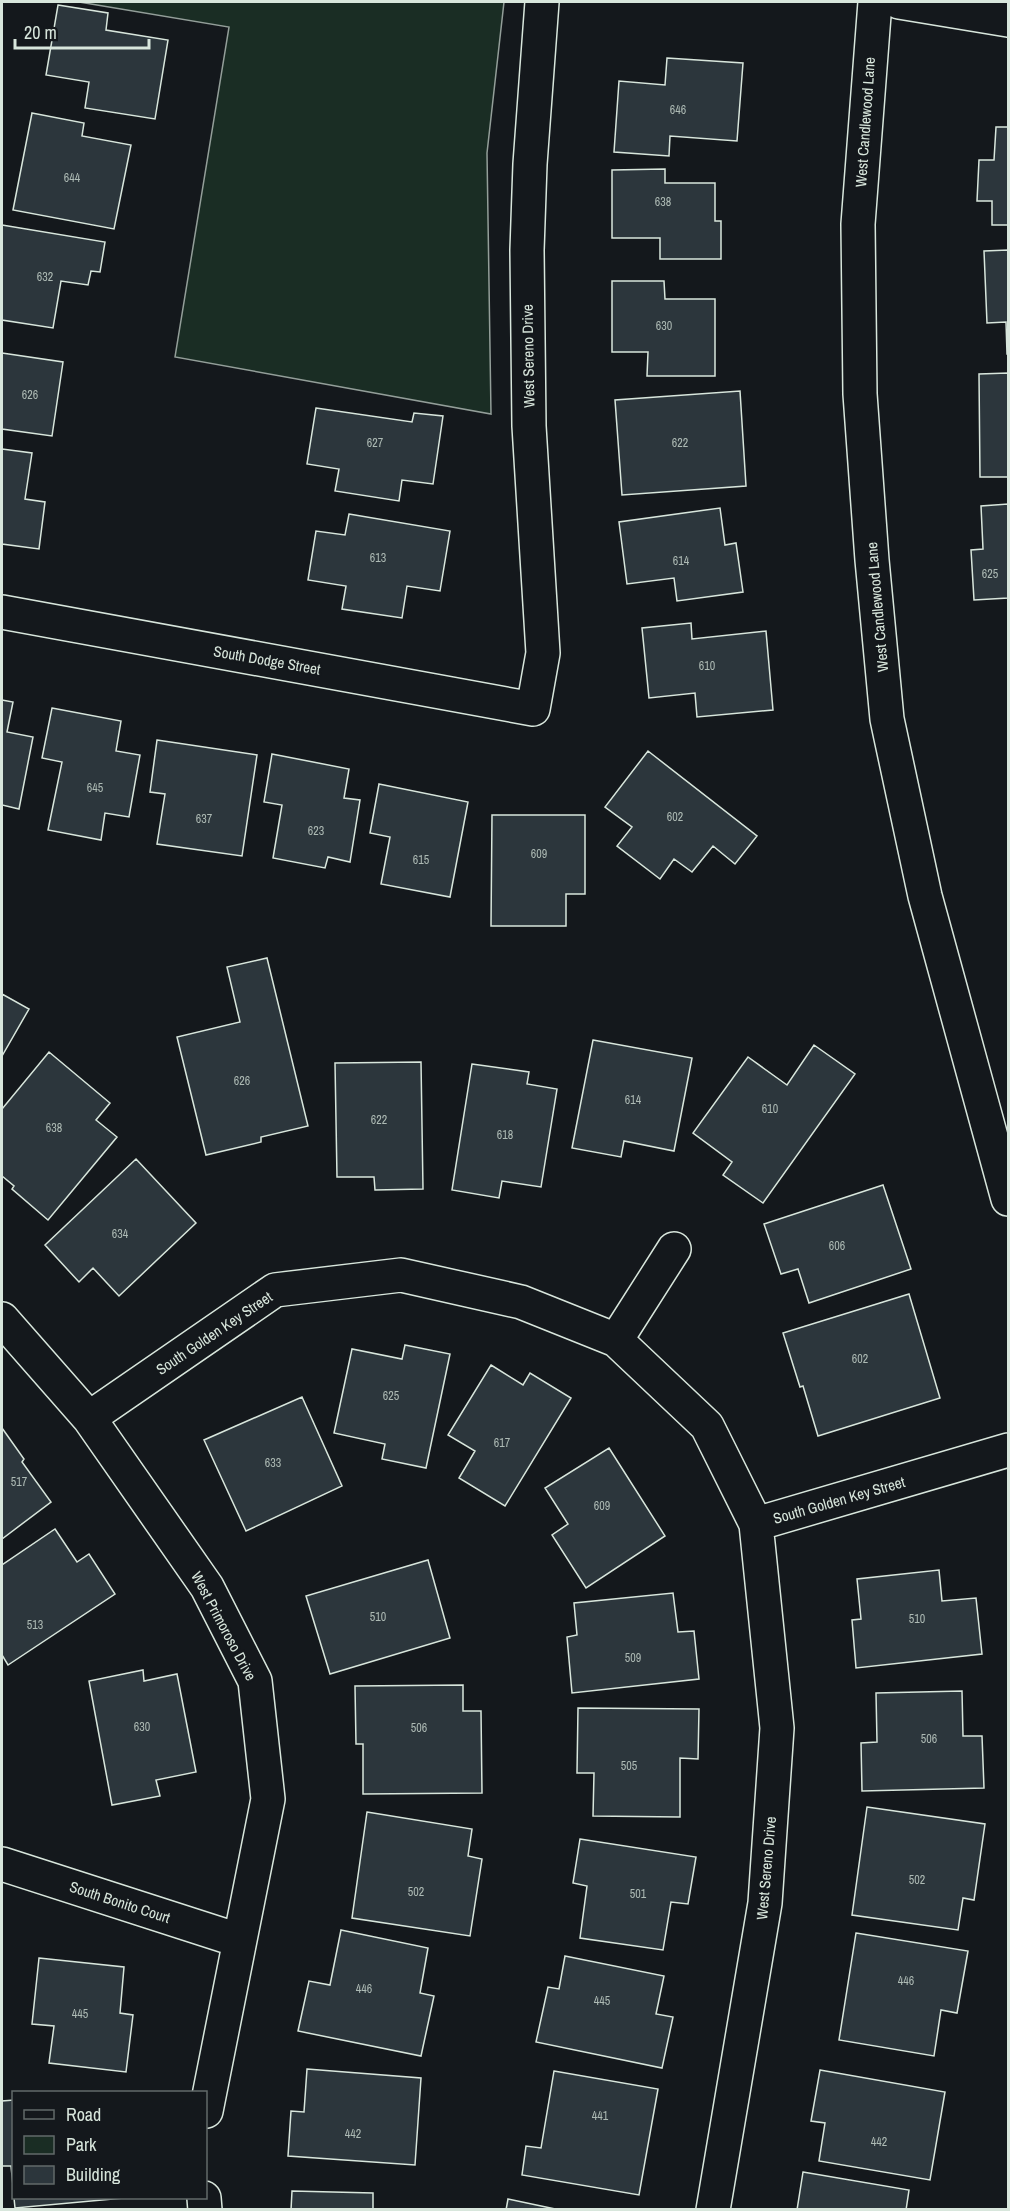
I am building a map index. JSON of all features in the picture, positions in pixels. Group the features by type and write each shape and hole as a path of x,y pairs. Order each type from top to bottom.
{"street":[{"name":"West Sereno Drive","path":"533,709 543,653 529,426 527,250 530,164 542,2"},
{"name":"West Candlewood Lane","path":"875,2 858,224 860,394 872,560 888,719 925,896 1008,1199"},
{"path":"899,2 1008,20"},
{"name":"South Dodge Street","path":"2,612 533,709"},
{"path":"616,1340 674,1249"},
{"name":"South Golden Key Street","path":"89,1418 275,1290 401,1275 520,1302 616,1340 707,1426 756,1524 1008,1450"},
{"path":"2,1319 89,1418"},
{"name":"West Primoroso Drive","path":"89,1418 207,1587 255,1681 268,1799 238,1940 207,2106"},
{"name":"West Sereno Drive","path":"713,2210 765,1903 777,1728 756,1524"},
{"name":"South Bonito Court","path":"2,1864 238,1940"}],"green space":[{"path":"79,2 504,2 487,153 491,414 175,357 229,27"}],"building":[{"path":"58,5 108,13 106,30 168,40 155,119 85,108 89,82 46,75"},
{"path":"667,58 743,63 737,141 670,136 669,156 614,152 619,81 665,85"},
{"path":"32,113 84,123 82,136 131,145 114,229 13,210"},
{"path":"996,127 1008,127 1008,225 992,225 992,201 977,201 979,160 994,160"},
{"path":"665,169 665,183 715,183 715,221 721,221 721,259 660,259 660,238 612,238 612,170"},
{"path":"2,225 105,242 100,272 91,271 88,285 61,281 53,328 2,320"},
{"path":"1008,250 1007,354 1006,322 987,323 984,251"},
{"path":"612,281 664,281 665,299 715,299 715,376 647,376 648,352 612,352"},
{"path":"2,353 63,362 52,436 2,429"},
{"path":"1008,373 1008,477 980,477 979,374"},
{"path":"740,391 746,486 622,495 615,400"},
{"path":"316,408 412,422 414,413 443,416 433,484 402,480 399,501 335,491 339,469 307,464"},
{"path":"2,449 32,453 25,499 45,502 39,549 2,544"},
{"path":"1008,504 1008,598 974,600 971,550 983,549 981,506"},
{"path":"720,508 725,545 736,543 743,592 677,601 674,578 627,584 619,522"},
{"path":"349,514 450,531 440,591 407,586 402,618 342,609 346,586 308,580 316,531 345,535"},
{"path":"691,623 692,639 766,631 773,710 697,717 695,693 649,698 642,628"},
{"path":"2,700 13,702 7,732 33,737 19,809 2,805"},
{"path":"52,708 121,721 116,751 140,755 129,817 105,813 101,840 48,830 62,762 42,758"},
{"path":"157,740 257,755 242,856 157,844 165,794 150,792"},
{"path":"648,751 757,836 735,864 713,846 692,872 674,859 660,879 617,846 632,827 605,807"},
{"path":"272,754 349,769 344,798 360,800 350,862 328,857 325,868 273,858 282,805 264,802"},
{"path":"379,784 468,802 450,897 381,884 390,837 370,833"},
{"path":"492,815 585,815 585,894 566,894 566,926 491,926"},
{"path":"267,958 308,1126 261,1137 261,1142 206,1155 177,1037 240,1022 227,967"},
{"path":"2,994 29,1009 2,1056"},
{"path":"593,1040 692,1058 674,1151 624,1141 621,1157 572,1148"},
{"path":"814,1045 855,1074 763,1203 723,1175 732,1162 693,1133 748,1057 787,1085"},
{"path":"49,1052 110,1103 96,1120 117,1137 48,1220 12,1189 14,1186 2,1176 2,1109"},
{"path":"421,1062 423,1189 375,1190 374,1177 337,1177 335,1063"},
{"path":"472,1064 529,1072 527,1084 557,1089 541,1187 502,1181 499,1198 452,1190"},
{"path":"136,1159 196,1223 119,1296 93,1268 79,1282 45,1245"},
{"path":"883,1185 911,1269 809,1303 798,1269 781,1274 764,1224"},
{"path":"909,1294 940,1398 818,1436 803,1386 800,1387 783,1333"},
{"path":"405,1345 450,1354 426,1468 382,1459 385,1444 334,1433 352,1349 402,1359"},
{"path":"491,1365 523,1385 530,1373 571,1398 505,1506 459,1478 475,1451 448,1435"},
{"path":"302,1397 342,1486 246,1531 204,1440"},
{"path":"2,1428 24,1459 22,1462 51,1502 2,1539"},
{"path":"609,1448 665,1536 586,1588 552,1535 568,1524 545,1488"},
{"path":"55,1529 77,1562 89,1554 115,1594 8,1665 2,1655 2,1565"},
{"path":"428,1560 450,1638 330,1674 306,1596"},
{"path":"939,1570 942,1601 976,1598 982,1654 856,1668 852,1620 861,1619 857,1579"},
{"path":"673,1593 678,1632 694,1631 699,1679 572,1693 567,1637 577,1635 574,1603"},
{"path":"143,1670 144,1681 177,1674 196,1772 156,1780 160,1796 112,1805 89,1681"},
{"path":"463,1685 463,1711 481,1711 482,1793 363,1794 363,1744 356,1744 355,1686"},
{"path":"962,1691 963,1736 982,1736 984,1788 862,1791 861,1743 877,1742 876,1693"},
{"path":"578,1708 699,1709 698,1759 680,1758 680,1817 593,1816 594,1773 577,1773"},
{"path":"867,1807 985,1824 974,1900 963,1898 958,1930 852,1915"},
{"path":"367,1812 472,1829 468,1856 482,1859 470,1936 352,1918"},
{"path":"580,1839 696,1857 688,1904 671,1902 663,1950 580,1938 587,1886 573,1883"},
{"path":"341,1930 428,1948 420,1993 434,1996 421,2056 298,2031 309,1981 330,1985"},
{"path":"856,1933 968,1951 957,2013 941,2010 934,2056 839,2040"},
{"path":"565,1956 664,1976 656,2014 673,2017 662,2068 536,2042 548,1987 559,1989"},
{"path":"39,1958 124,1967 120,2013 133,2015 126,2072 49,2063 54,2026 32,2024"},
{"path":"307,2069 421,2078 415,2165 288,2156 291,2111 304,2112"},
{"path":"820,2070 945,2092 930,2180 819,2161 825,2123 811,2121"},
{"path":"554,2071 658,2089 639,2195 522,2175 526,2146 541,2148"},
{"path":"12,2100 12,2176 11,2166 2,2166 2,2101"},
{"path":"803,2172 909,2190 906,2210 797,2210"},
{"path":"292,2191 373,2193 373,2210 291,2210"},
{"path":"14,2199 113,2199 15,2208"},
{"path":"508,2199 560,2210 506,2210"}]}
